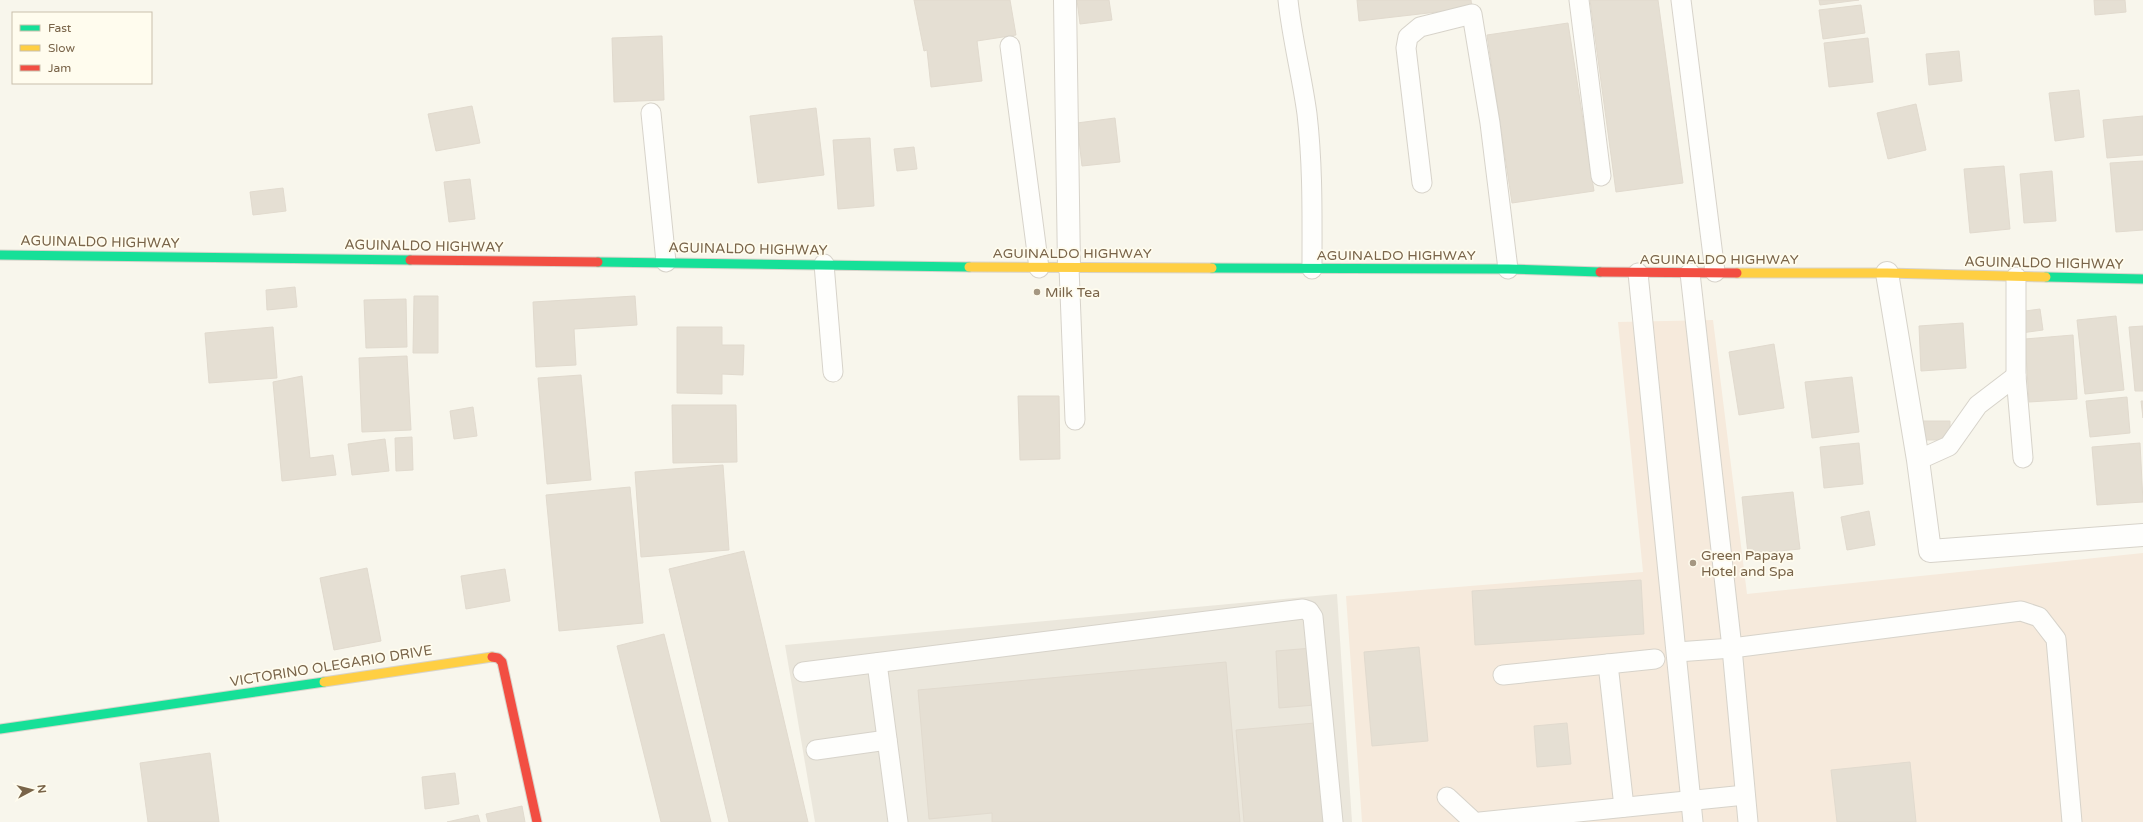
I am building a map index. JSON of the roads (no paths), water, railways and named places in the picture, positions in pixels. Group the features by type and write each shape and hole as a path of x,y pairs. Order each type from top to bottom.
{"main road":[{"name":"AGUINALDO HIGHWAY","path":"0,255 666,262 1039,268 1508,270 1638,274 1715,272 1888,273 2016,278 2143,279"},
{"name":"VICTORINO OLEGARIO DRIVE","path":"0,729 278,689 488,656 498,658 502,662 537,822"}],"street":[{"path":"1065,0 1069,267"},
{"path":"1888,273 1918,460 1930,551 2143,535"}],"lane":[{"path":"1288,0 1290,27 1307,112 1310,143 1312,179 1312,269"},
{"path":"1579,0 1601,176"},
{"path":"1681,0 1715,272"},
{"path":"1422,183 1406,48 1408,37 1420,27 1472,14 1490,123 1508,270"},
{"path":"1010,46 1039,268"},
{"path":"651,114 666,262"},
{"path":"824,264 834,372"},
{"path":"1069,267 1075,420"},
{"path":"1690,273 1732,648 1748,822"},
{"path":"1638,274 1693,822"},
{"path":"2016,278 2016,376 2023,458"},
{"path":"1918,460 1949,446 1978,405 2016,376"},
{"path":"803,672 1303,609 1309,611 1313,617 1332,822"},
{"path":"1677,652 1732,648 2020,611 2038,617 2056,639 2072,822"},
{"path":"1503,675 1655,659"},
{"path":"877,663 898,822"},
{"path":"1608,664 1624,807"},
{"path":"816,750 887,740"},
{"path":"1480,822 1745,795"},
{"path":"1447,797 1474,822"}],"place":[{"name":"Milk Tea","path":"1037,292"},
{"name":"Green Papaya Hotel and Spa","path":"1693,563"}]}
